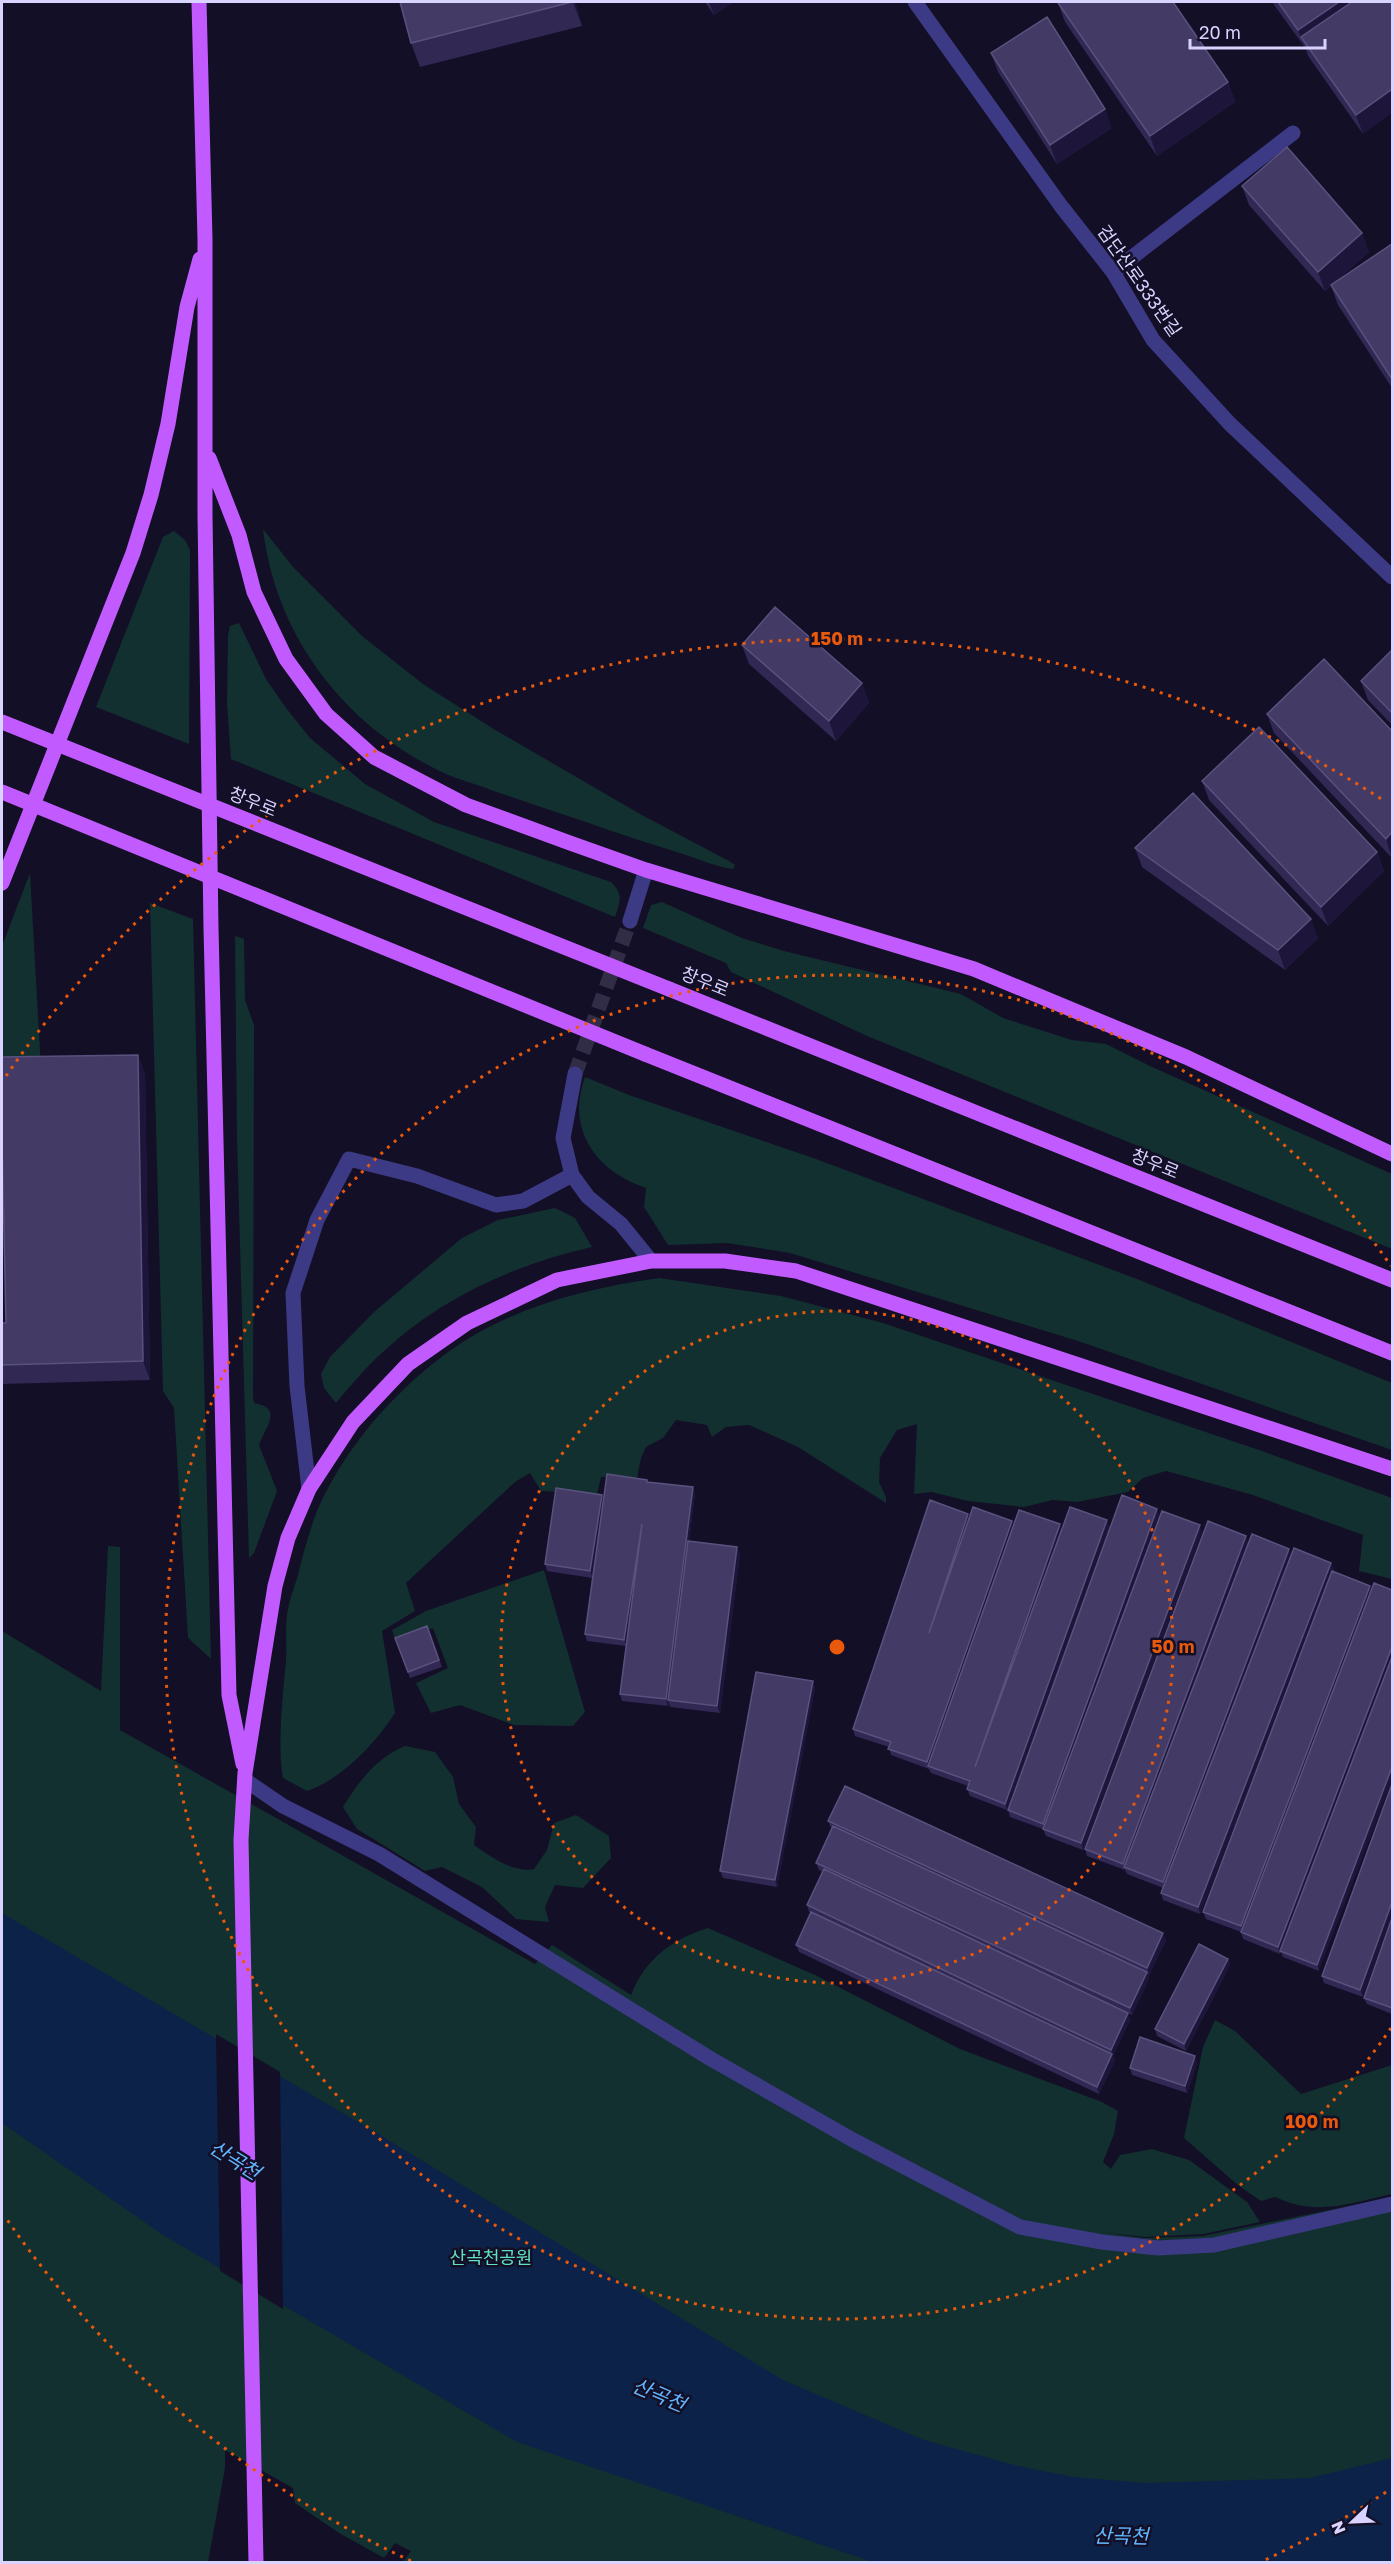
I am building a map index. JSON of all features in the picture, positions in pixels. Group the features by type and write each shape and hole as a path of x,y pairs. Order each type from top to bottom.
{"main road":[{"path":"199,2 205,239 207,452 205,515 211,904 229,1695 245,1777"},
{"path":"2,883 133,553 151,495 168,424 187,307 205,239"},
{"path":"207,452 239,535 254,592 286,659 326,714 374,757 466,805 646,870 974,969 1186,1057 1392,1154"},
{"name":"창우로","path":"2,722 1392,1280"},
{"path":"2,792 645,1054 1392,1353"},
{"path":"256,2562 241,1840 245,1777 276,1586 288,1538 309,1489 353,1422 408,1364 467,1323 557,1280 651,1261 725,1261 796,1271 1392,1470"}],"street":[{"name":"검단산로333번길","path":"915,2 1061,207 1113,272 1153,340 1230,424 1392,578"},
{"path":"1113,272 1293,133"},
{"path":"630,921 646,870"},
{"path":"575,1074 562,1138 572,1175 588,1197 621,1224 651,1261"},
{"path":"309,1489 297,1386 293,1293 317,1220 350,1159 417,1176 496,1205 523,1201 572,1175"},
{"path":"245,1777 283,1806 379,1854 711,2059 853,2140 1020,2227 1102,2242 1158,2248 1191,2247 1214,2245 1392,2204"}],"green space":[{"path":"263,529 293,567 362,636 423,684 492,728 640,814 729,861 735,865 733,869 721,867 456,778 409,754 376,731 347,704 322,675 300,642 283,607 270,569"},
{"path":"174,531 185,540 190,550 189,744 96,707 163,537"},
{"path":"239,623 266,679 286,708 310,738 365,784 434,822 611,882 620,898 615,917 231,759 227,704 228,636 230,626"},
{"path":"30,873 41,1069 2,1069 2,946"},
{"path":"662,902 742,938 784,951 961,994 1003,1018 1072,1040 1106,1044 1150,1066 1392,1174 1392,1249 867,1036 731,972 726,963 643,928 651,905"},
{"path":"150,903 193,919 211,1659 188,1638 174,1408 163,1391"},
{"path":"235,936 244,939 245,1000 254,1025 253,1398 254,1403 268,1409 270,1414 259,1445 277,1491 254,1553 249,1558 237,1139"},
{"path":"585,1077 629,1095 816,1159 1137,1279 1392,1383 1392,1450 1078,1341 790,1253 727,1243 668,1245 644,1207 646,1188 612,1171 589,1146 579,1114 580,1096"},
{"path":"555,1208 575,1218 592,1247 508,1273 429,1315 383,1352 336,1403 324,1388 321,1374 330,1357 374,1312 462,1238 498,1220"},
{"path":"659,1278 781,1296 883,1323 1262,1451 1392,1498 1392,1579 1359,1571 1363,1535 1253,1495 1166,1471 1143,1478 1128,1492 1077,1502 1053,1500 1024,1507 968,1501 932,1492 914,1494 917,1424 897,1430 880,1458 879,1482 886,1497 886,1503 798,1447 749,1425 726,1427 712,1437 707,1425 676,1420 663,1438 646,1447 637,1478 601,1477 597,1494 541,1491 530,1473 515,1482 406,1583 415,1611 382,1631 395,1713 378,1737 345,1769 307,1791 283,1778 281,1765 282,1704 286,1660 286,1621 289,1605 313,1522 343,1463 363,1435 411,1383 438,1360 493,1325 533,1308 574,1295"},
{"name":"산곡천공원","path":"108,1546 120,1547 120,1730 535,1964 552,1945 631,1995 644,1971 661,1952 682,1938 708,1928 815,1975 960,2049 1102,2102 1118,2111 1114,2134 1103,2162 1111,2169 1120,2155 1152,2149 1189,2160 1247,2202 1260,2222 1203,2234 1145,2237 1102,2232 1144,2238 1203,2236 1392,2197 1392,2562 403,2562 411,2551 395,2543 384,2558 339,2533 295,2503 293,2488 225,2450 225,2468 208,2562 2,2562 2,1631 101,1691"},
{"path":"544,1570 585,1712 573,1726 514,1725 460,1705 431,1713 416,1683 448,1668 433,1628 396,1642 392,1630 426,1611"},
{"path":"405,1746 435,1752 453,1777 459,1804 476,1827 474,1845 495,1859 518,1869 534,1869 547,1850 554,1823 576,1815 609,1836 611,1858 583,1888 555,1885 545,1907 549,1922 516,1919 482,1887 442,1867 425,1871 357,1829 343,1807 369,1771 385,1757"},
{"path":"1215,2020 1235,2031 1301,2094 1392,2065 1392,2194 1347,2204 1320,2207 1291,2203 1275,2197 1261,2201 1239,2186 1184,2138 1203,2047"}],"water":[{"name":"산곡천","path":"2,1913 370,2129 783,2380 924,2440 1014,2465 1074,2477 1146,2483 1310,2478 1392,2458 1392,2562 870,2561 517,2442 163,2235 2,2123"}],"pier":[{"path":"216,2034 280,2072 283,2309 220,2271"}],"building":[{"path":"400,2 572,2 411,43"},
{"path":"1173,2 1228,82 1150,136 1058,3"},
{"path":"1278,2 1339,2 1298,30"},
{"path":"1352,2 1392,2 1392,89 1356,115 1301,37"},
{"path":"1047,17 1105,109 1050,145 991,53"},
{"path":"1287,147 1362,233 1318,272 1242,186"},
{"path":"1392,244 1392,379 1331,285"},
{"path":"775,607 862,683 829,721 742,645"},
{"path":"1392,650 1392,713 1361,681"},
{"path":"1324,659 1392,731 1392,832 1386,839 1267,714"},
{"path":"1259,727 1377,852 1321,907 1202,781"},
{"path":"1193,793 1311,919 1278,950 1135,848"},
{"path":"138,1055 143,1361 2,1365 2,1323 6,1323 2,1057"},
{"path":"607,1474 647,1480 647,1482 693,1487 666,1699 620,1694 642,1524 624,1640 585,1634"},
{"path":"556,1488 602,1495 590,1571 545,1564"},
{"path":"1122,1495 1157,1509 1043,1824 1008,1810"},
{"path":"930,1500 968,1514 929,1633 973,1507 1012,1521 927,1762 888,1749 891,1742 853,1729"},
{"path":"1070,1507 1107,1520 1005,1804 967,1789 970,1781 928,1766 1019,1510 1060,1524 975,1767"},
{"path":"1162,1511 1200,1525 1081,1843 1043,1829"},
{"path":"1208,1521 1246,1536 1123,1864 1085,1849"},
{"path":"1252,1534 1289,1549 1163,1882 1124,1867"},
{"path":"688,1541 737,1547 717,1706 668,1700"},
{"path":"1294,1548 1331,1563 1198,1907 1161,1893"},
{"path":"1332,1571 1370,1586 1241,1926 1203,1912"},
{"path":"1374,1583 1392,1590 1392,1647 1278,1947 1241,1932"},
{"path":"427,1626 439,1660 408,1672 395,1638"},
{"path":"1392,1657 1392,1767 1317,1965 1280,1951"},
{"path":"756,1672 813,1681 775,1880 720,1871"},
{"path":"1392,1784 1392,1902 1360,1990 1322,1976"},
{"path":"845,1786 1163,1933 1147,1968 828,1821"},
{"path":"833,1826 1147,1972 1130,2008 816,1863"},
{"path":"824,1869 1128,2013 1111,2050 807,1905"},
{"path":"811,1912 1112,2054 1097,2087 796,1945"},
{"path":"1392,1918 1392,2008 1364,1998"},
{"path":"1199,1944 1228,1959 1184,2044 1155,2029"},
{"path":"1140,2037 1195,2056 1185,2086 1130,2068"}],"tunnel":[{"path":"575,1074 630,921"}]}
